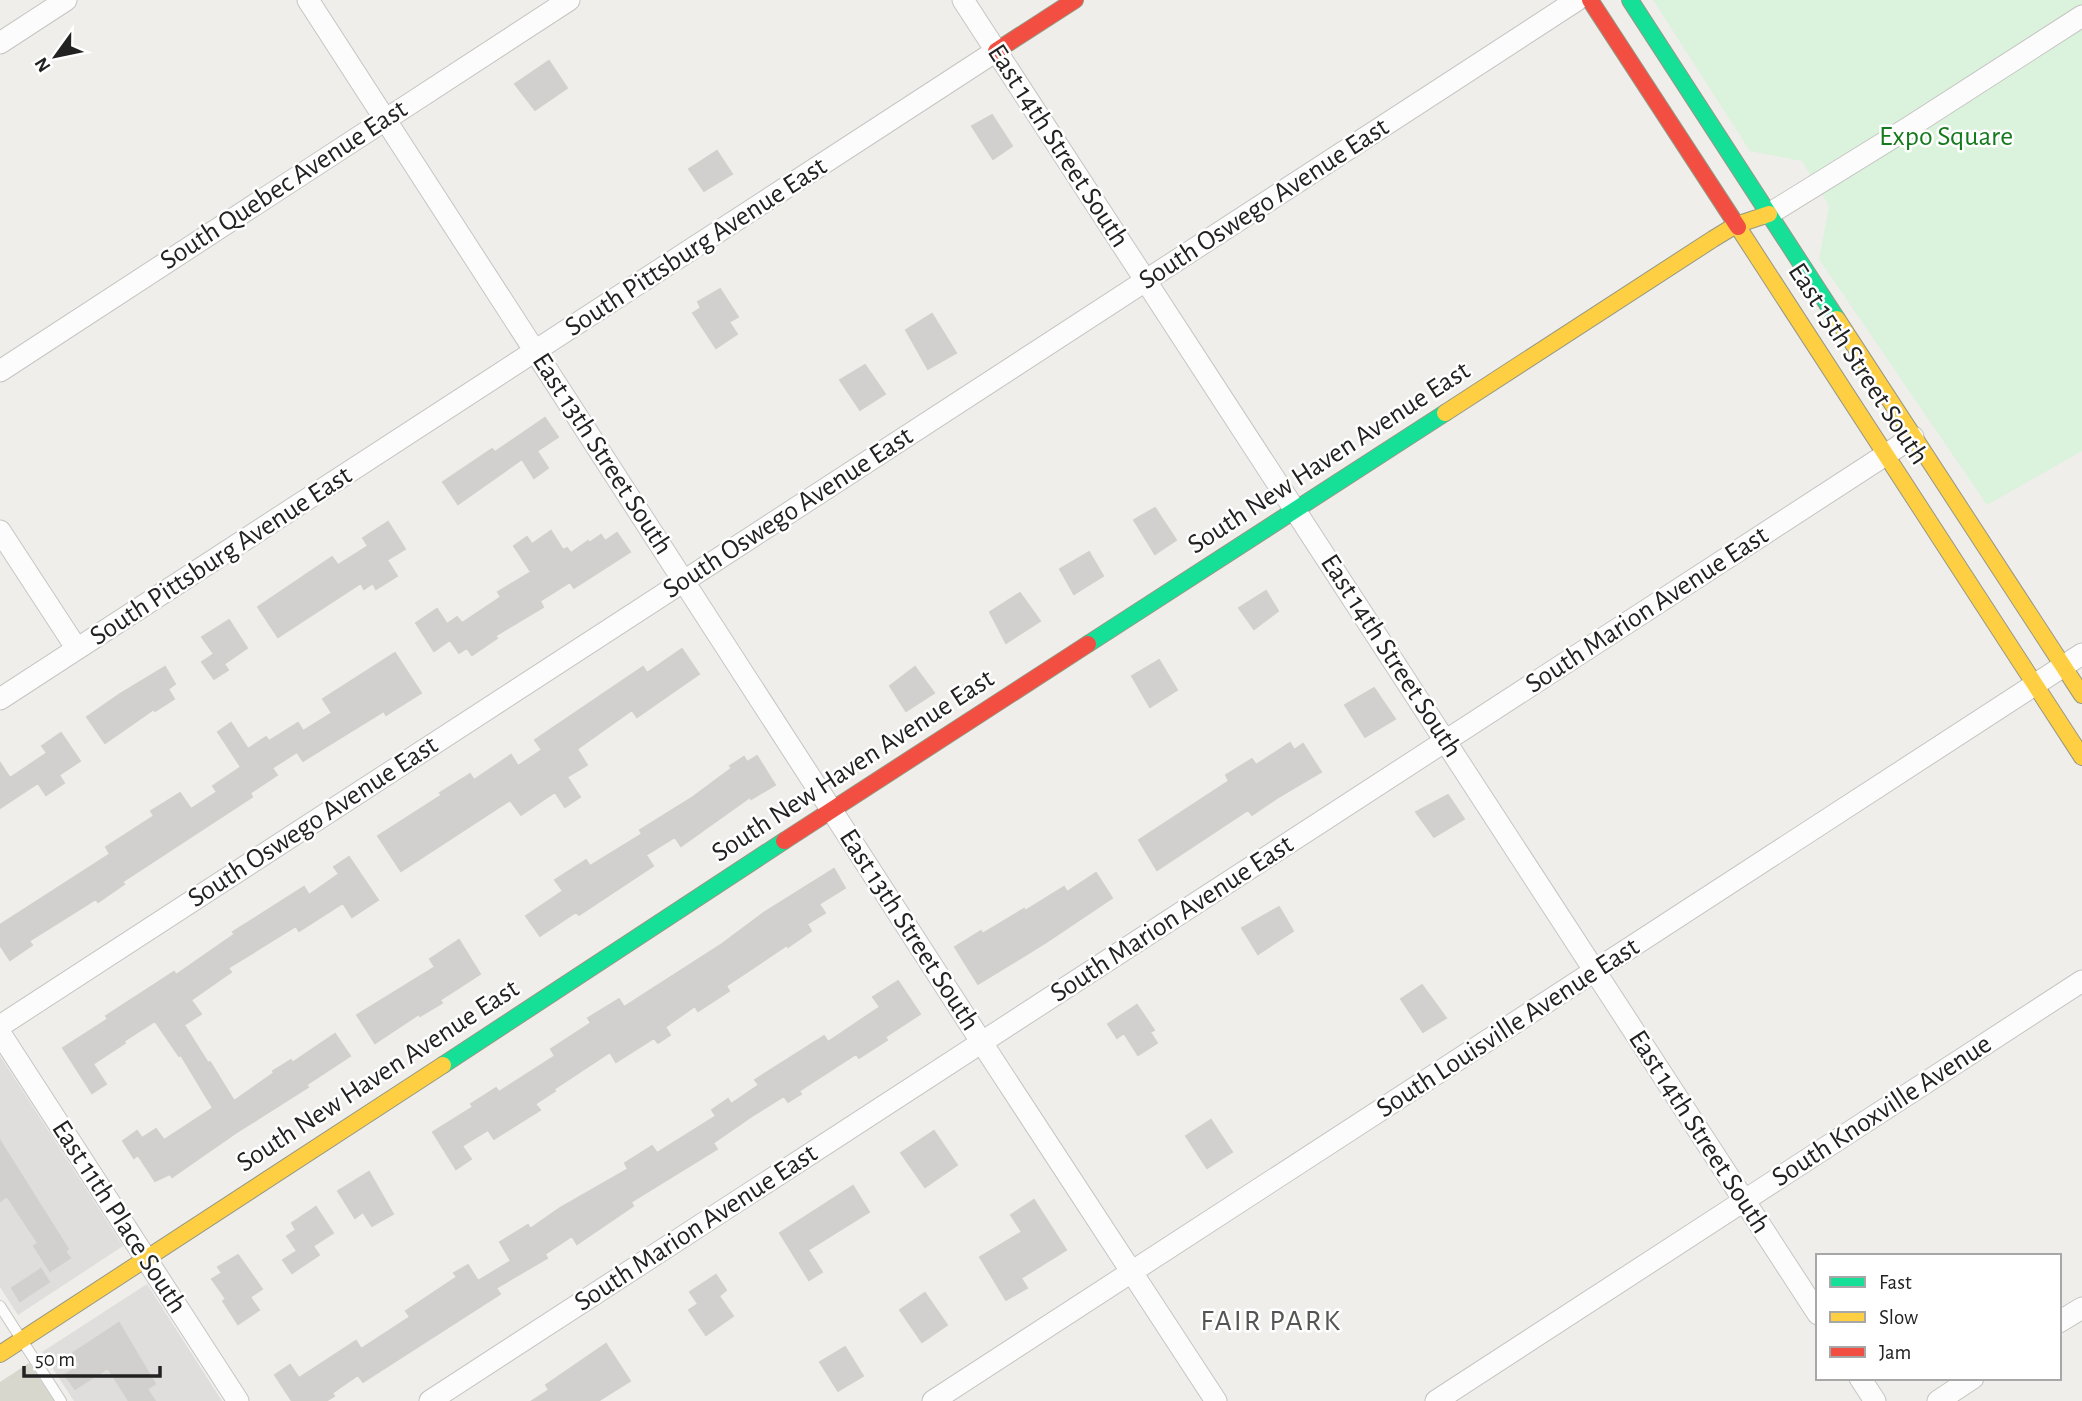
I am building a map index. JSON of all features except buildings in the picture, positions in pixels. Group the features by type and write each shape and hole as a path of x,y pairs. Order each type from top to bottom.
{"street":[{"path":"0,43 66,0"},
{"name":"East 13th Street South","path":"308,0 1216,1401"},
{"name":"South Quebec Avenue East","path":"0,371 569,0"},
{"name":"East 14th Street South","path":"962,0 1816,1311"},
{"name":"South Pittsburg Avenue East","path":"0,699 1075,0"},
{"name":"South Oswego Avenue East","path":"0,1026 1577,0"},
{"name":"East 15th Street South","path":"1590,0 2082,757"},
{"name":"East 15th Street South","path":"1630,0 2082,695"},
{"path":"1769,214 2082,16"},
{"name":"South New Haven Avenue East","path":"0,1354 832,810 1736,225 1769,214"},
{"name":"South Marion Avenue East","path":"430,1401 1913,437"},
{"path":"0,531 77,649"},
{"name":"South Louisville Avenue East","path":"933,1401 2082,653"},
{"name":"South Knoxville Avenue","path":"1436,1401 2082,981"},
{"name":"East 11th Place South","path":"0,1033 238,1401"},
{"path":"2061,1321 2082,1308"},
{"path":"1861,1380 1875,1401"},
{"path":"1938,1401 1970,1380"}],"lane":[{"path":"0,1306 61,1401"}],"shaded area":[{"path":"0,1056 123,1246 18,1315 0,1287"},
{"path":"147,1284 222,1401 74,1401 42,1352"},
{"path":"29,1363 54,1401 0,1401 0,1382"}],"green space":[{"name":"Expo Square","path":"1653,0 2082,0 2082,451 1987,505 1819,259 1829,206 1802,161 1750,151"}],"traffic: fast":[{"path":"1630,0 1837,319"},
{"path":"1088,644 1445,413"},
{"path":"443,1065 784,841"}],"traffic: slow":[{"path":"1445,413 1713,239 1736,225 1769,214"},
{"path":"1738,227 2082,757"},
{"path":"1837,319 2082,695"},
{"path":"0,1354 443,1065"}],"traffic: jam":[{"path":"996,51 1075,0"},
{"path":"1590,0 1738,227"},
{"path":"784,841 1088,644"}],"district":[{"name":"FAIR PARK","path":"1271,1321"}]}
